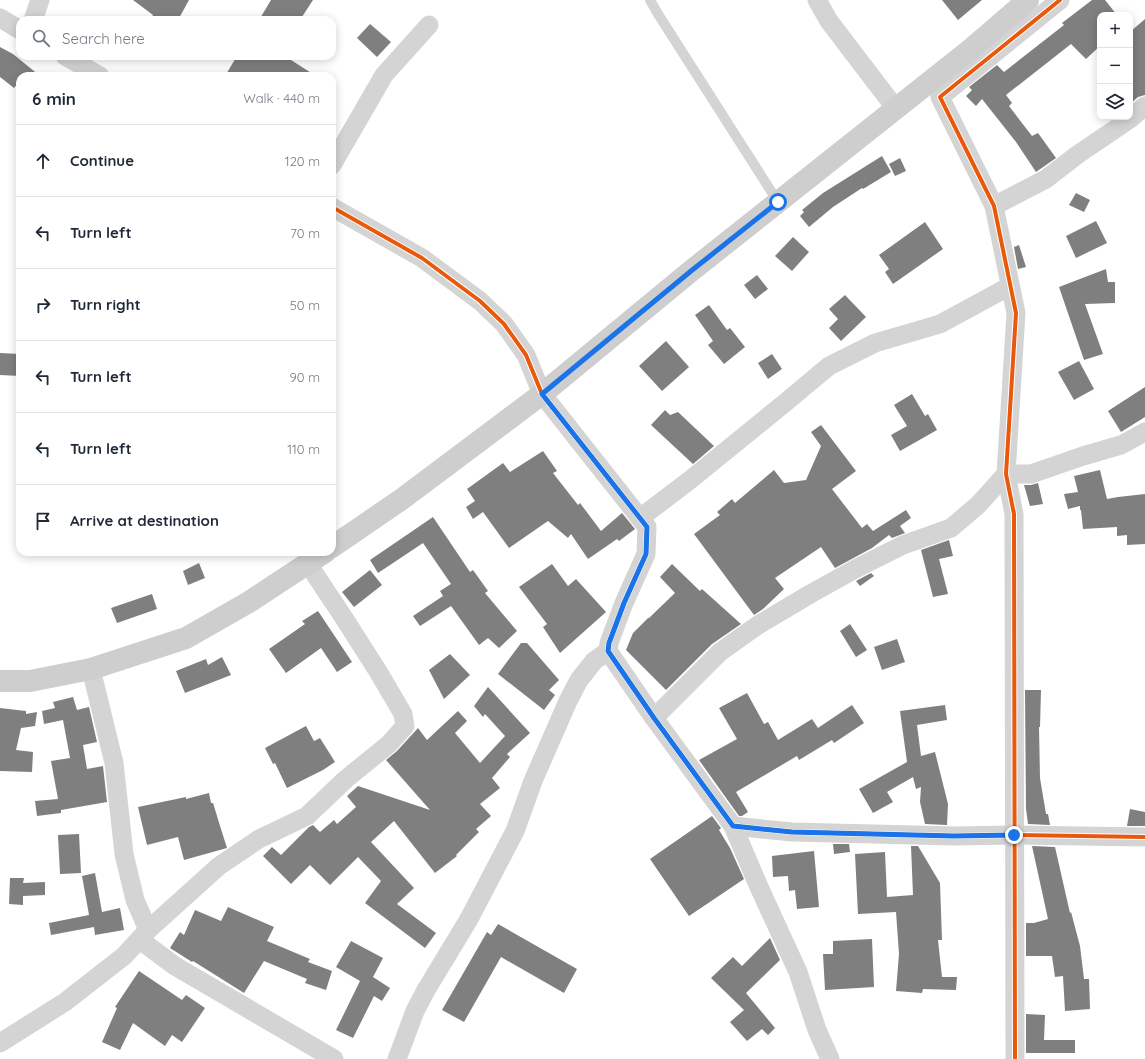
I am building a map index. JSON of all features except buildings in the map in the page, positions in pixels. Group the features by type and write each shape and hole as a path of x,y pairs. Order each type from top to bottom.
{"main road":[{"path":"336,544 402,499 542,394 691,271 971,49 1028,0"},
{"path":"0,681 30,681 91,669 186,638 249,602 316,558"}],"street":[{"path":"34,16 40,0"},
{"path":"817,0 829,21 896,109"},
{"path":"1015,1059 1014,514 1006,474 1016,313 994,206 940,97 1060,0"},
{"path":"0,18 16,28"},
{"path":"336,158 384,75 429,25"},
{"path":"72,60 93,72"},
{"path":"994,206 1046,179 1077,155 1130,119 1145,106"},
{"path":"336,209 422,258 480,301 504,324 526,355 542,394 647,527 646,554 624,603 609,643 608,651 654,718 733,826 798,972 817,1030 830,1059"},
{"path":"640,518 690,480 829,366 875,343 940,324 1010,286"},
{"path":"654,718 720,652 758,625 857,568 903,545 951,528 978,505 1006,474 1031,474 1083,456 1121,446 1145,432"},
{"path":"0,1043 65,1002 124,956 144,935 219,866 259,839 307,816 346,779 389,744 405,726 403,714 344,618 316,558"},
{"path":"396,1059 415,1011 469,919 515,831 533,781 568,701 579,680 594,661 608,651"},
{"path":"91,669 114,763 124,854 144,935 175,966 334,1059"},
{"path":"733,826 792,832 954,836 1014,835 1145,837"}],"lane":[{"path":"650,0 778,202"}],"cycle path":[{"path":"1015,1059 1014,514 1006,474 1016,313 994,206 940,97 1060,0"},
{"path":"336,209 422,258 480,301 504,324 526,355 542,394 647,527 646,554 624,603 609,643 608,651 654,718 733,826 792,832 955,836 1014,835 1145,837"}],"route":[{"path":"778,202 691,271 542,394 647,527 646,554 624,603 609,643 608,651 654,718 733,826 792,832 954,836 1014,835"}]}
